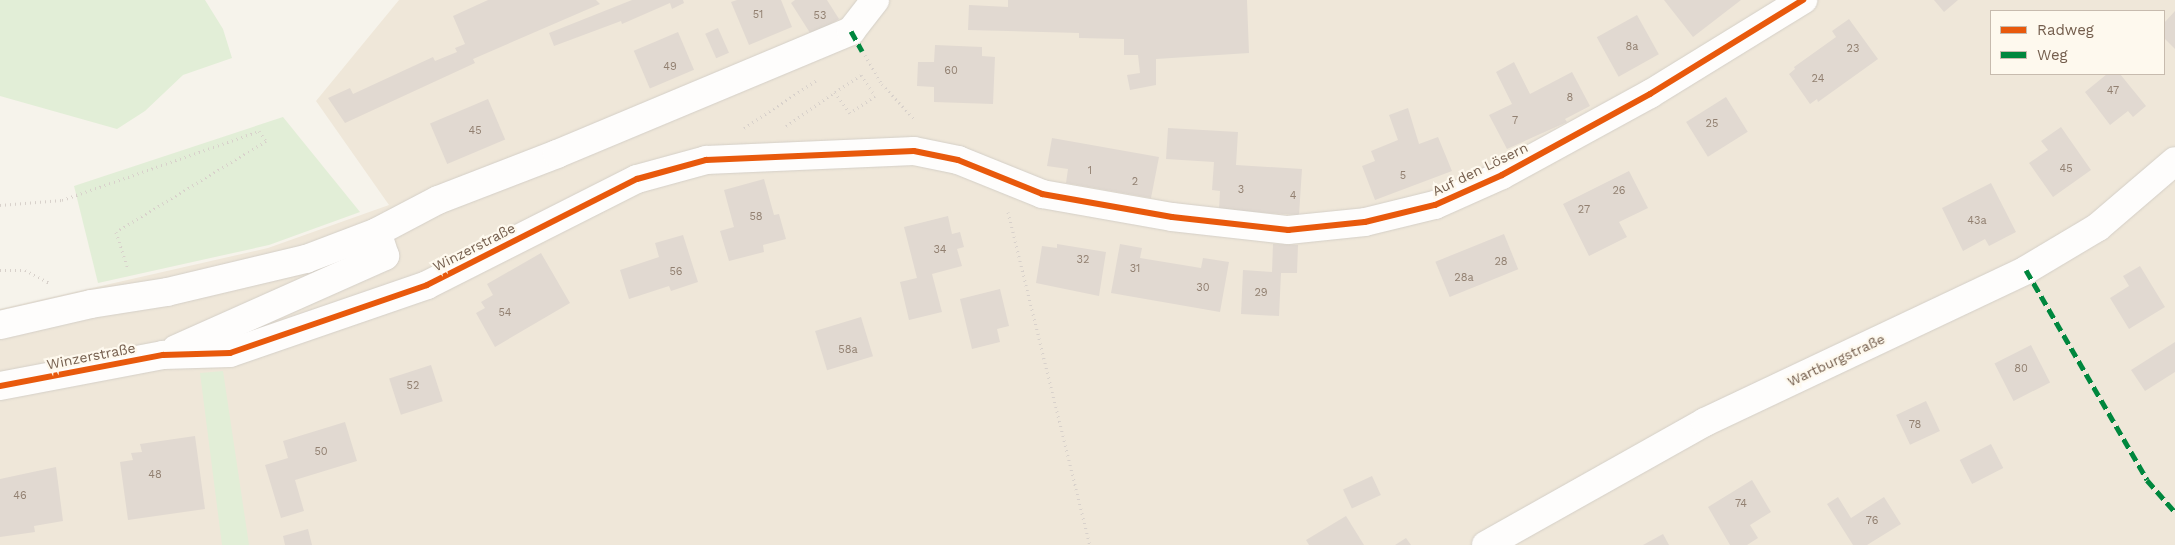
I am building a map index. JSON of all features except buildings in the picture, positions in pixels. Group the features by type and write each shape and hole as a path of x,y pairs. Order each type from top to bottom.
{"street":[{"path":"0,325 306,259 377,232 438,200 856,41 875,0"},
{"name":"Auf den Lösern","path":"958,160 1000,180 1042,194 1172,217 1288,230 1365,222 1435,205 1502,175 1650,94 1803,0"},
{"name":"Winzerstraße","path":"0,386 163,355 230,353 427,285 637,179 706,160 914,151 958,160"},
{"name":"Wartburgstraße","path":"1486,545 1705,422 2026,270 2098,227 2175,161"},
{"name":"Winzerstraße","path":"163,355 385,256 377,232"}],"path":[{"path":"856,41 882,84 920,124"},
{"path":"753,158 755,146 835,92 861,75 875,96 850,113 835,92"},
{"path":"742,129 822,76"},
{"path":"0,205 62,200 259,131 266,141 116,232 136,297"},
{"path":"1000,180 1090,545"}],"shaded area":[{"path":"399,0 2175,0 2175,545 0,545 0,309 268,248 389,205 316,101"}],"green space":[{"path":"0,0 205,0 223,29 232,58 183,75 145,111 117,129 0,96"},
{"path":"283,117 360,212 269,245 98,283 74,186"},
{"path":"223,371 249,545 222,545 200,373"}],"marked path":[{"path":"851,31 862,51"},
{"path":"2026,270 2147,480 2175,512"}],"cycle path":[{"path":"0,386 163,355 230,353 427,285 637,179 706,160 914,151 958,160 1042,194 1172,217 1288,230 1365,222 1435,205 1502,175 1650,94 1803,0"}]}
